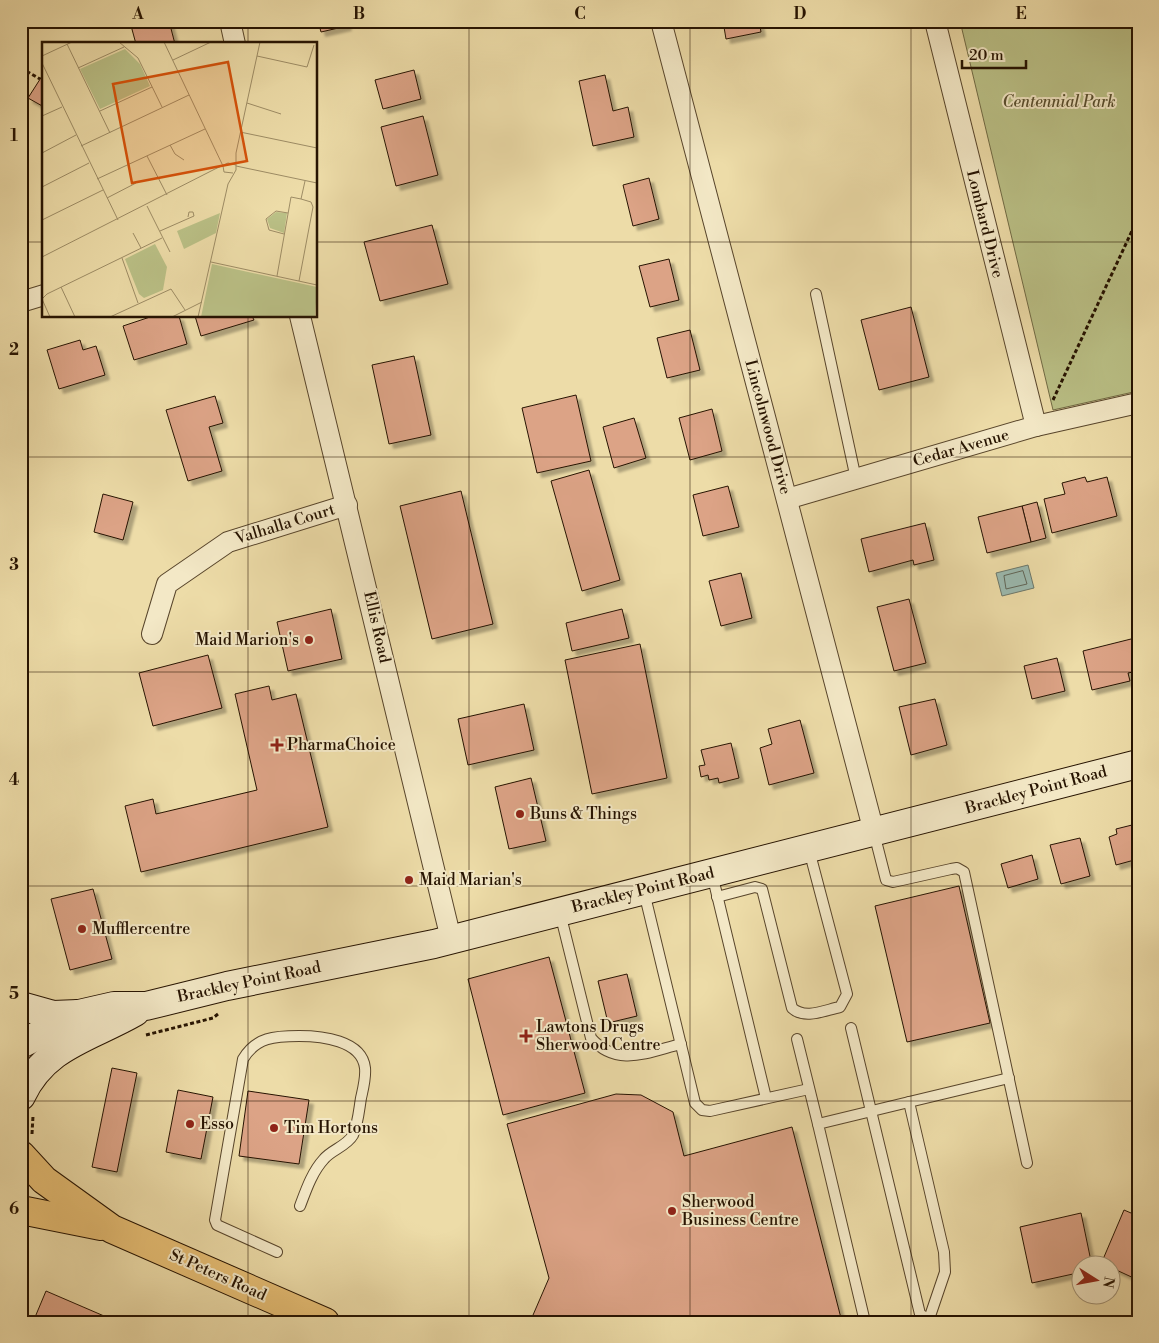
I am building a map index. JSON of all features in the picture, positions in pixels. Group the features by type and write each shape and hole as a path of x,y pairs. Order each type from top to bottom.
{"main road":[{"name":"Brackley Point Road","path":"27,1104 33,1074 59,1050 146,1006 227,986 451,939 644,890 715,885 809,849 1138,764"},
{"path":"21,1006 53,1015 79,1014"},
{"name":"Brackley Point Road","path":"21,1044 79,1014 114,1006 146,1006"},
{"name":"St Peters Road","path":"27,1146 44,1180 112,1229"},
{"name":"St Peters Road","path":"21,1210 112,1229 325,1322"}],"street":[{"path":"230,21 235,42"},
{"name":"Lincolnwood Drive","path":"661,21 874,832"},
{"name":"Lombard Drive","path":"935,21 1036,426"},
{"path":"21,302 42,296"},
{"name":"Ellis Road","path":"301,318 348,505 451,939"},
{"name":"Cedar Avenue","path":"787,499 1036,426 1138,403"},
{"name":"Valhalla Court","path":"152,634 167,584 228,542 348,505"}],"lane":[{"path":"816,294 856,479"},
{"path":"874,832 886,880 893,882 957,868 964,872 1027,1163"},
{"path":"766,1098 715,885 762,888 792,1008 798,1014 840,1007 847,994 809,849"},
{"path":"644,890 695,1103 702,1110 710,1111 809,1089"},
{"path":"560,912 592,1038 600,1047 611,1053 627,1057 681,1044"},
{"path":"851,1028 920,1314 928,1321 945,1272 944,1252 909,1102"},
{"path":"277,1252 218,1225 215,1220 243,1058 250,1046 262,1040 288,1036 309,1036 348,1045 358,1052 366,1069 356,1126 352,1137 324,1158 308,1184 300,1206"},
{"path":"797,1039 865,1322"},
{"path":"818,1124 1009,1078"}],"path":[{"path":"21,68 40,79"},
{"path":"1036,426 1060,389 1138,218"},
{"path":"143,1036 213,1018 222,1011 227,986"},
{"path":"27,1104 27,1146"}],"green space":[{"name":"Centennial Park","path":"960,21 1138,21 1138,391 1053,410"}],"water":[{"path":"1028,565 1034,588 1002,596 996,573"}],"building":[{"path":"169,21 174,42 135,42 130,22"},
{"path":"318,21 346,21 347,26 321,32"},
{"path":"723,21 759,21 761,32 726,39"},
{"path":"414,70 421,99 383,109 375,80"},
{"path":"605,75 613,111 628,107 634,137 593,146 579,81"},
{"path":"42,76 42,106 28,98"},
{"path":"423,116 438,175 396,186 381,127"},
{"path":"649,178 659,219 633,226 623,185"},
{"path":"432,225 448,284 380,301 364,242"},
{"path":"669,259 679,300 650,307 639,266"},
{"path":"911,307 929,377 879,390 861,320"},
{"path":"147,318 180,318 187,344 134,360 123,326"},
{"path":"196,318 253,318 254,320 201,336"},
{"path":"690,330 700,370 667,378 657,338"},
{"path":"80,340 83,350 96,346 105,375 59,389 47,350"},
{"path":"414,356 431,435 389,444 372,365"},
{"path":"576,395 591,461 537,473 522,408"},
{"path":"215,396 223,423 209,427 222,471 188,481 166,410"},
{"path":"712,409 722,451 690,460 679,418"},
{"path":"634,418 646,458 614,468 603,427"},
{"path":"589,470 620,580 582,591 551,481"},
{"path":"1085,477 1087,482 1107,477 1117,516 1052,533 1044,499 1065,494 1062,483"},
{"path":"728,486 739,527 703,536 693,495"},
{"path":"461,491 493,624 432,639 400,506"},
{"path":"103,494 133,502 123,540 94,532"},
{"path":"1037,502 1046,538 1031,542 1022,506"},
{"path":"1022,506 1031,542 987,553 978,517"},
{"path":"925,523 934,560 914,565 913,560 869,572 861,539"},
{"path":"741,573 752,618 721,626 709,581"},
{"path":"909,599 926,663 894,671 877,607"},
{"name":"Maid Marion's","path":"331,609 342,659 288,671 277,622"},
{"path":"622,609 629,638 572,651 566,623"},
{"path":"1135,638 1138,651 1138,671 1128,673 1130,681 1092,690 1083,651"},
{"path":"640,644 667,778 592,794 565,660"},
{"path":"208,655 222,708 153,726 139,673"},
{"path":"1057,658 1065,691 1032,699 1024,666"},
{"name":"PharmaChoice","path":"269,686 272,700 296,694 328,827 141,872 125,806 153,799 156,814 257,790 235,694"},
{"path":"935,699 947,745 911,755 899,707"},
{"path":"524,704 534,750 468,765 458,719"},
{"path":"800,720 814,773 769,785 760,748 772,744 768,729"},
{"path":"731,743 739,778 719,783 718,778 709,780 708,775 701,777 699,766 705,765 701,750"},
{"name":"Buns & Things","path":"531,778 546,841 509,849 495,787"},
{"path":"1132,825 1133,829 1138,828 1138,859 1116,865 1109,837 1117,834 1116,829"},
{"path":"1080,838 1090,876 1061,884 1050,845"},
{"path":"1032,855 1038,879 1008,888 1001,864"},
{"path":"959,886 990,1023 907,1042 875,906"},
{"name":"Mufflercentre","path":"93,889 112,959 70,970 51,899"},
{"name":"Lawtons Drugs Sherwood Centre","path":"549,957 585,1093 503,1115 468,979"},
{"path":"627,974 637,1016 608,1023 598,981"},
{"path":"112,1068 137,1073 117,1172 92,1167"},
{"name":"Esso","path":"178,1090 213,1097 201,1159 166,1152"},
{"name":"Tim Hortons","path":"248,1091 309,1100 299,1164 239,1156"},
{"name":"Sherwood Business Centre","path":"616,1094 641,1095 673,1112 684,1156 792,1127 842,1322 530,1322 549,1278 507,1124"},
{"path":"1124,1210 1138,1216 1138,1280 1122,1273 1122,1256 1104,1256"},
{"path":"1081,1213 1090,1256 1072,1256 1072,1274 1032,1283 1020,1227"},
{"path":"46,1291 118,1322 33,1322"}],"place":[{"name":"Maid Marion's","path":"309,640"},
{"name":"PharmaChoice","path":"277,745"},
{"name":"Buns & Things","path":"520,814"},
{"name":"Maid Marian's","path":"409,880"},
{"name":"Mufflercentre","path":"82,929"},
{"name":"Lawtons Drugs Sherwood Centre","path":"526,1036"},
{"name":"Esso","path":"190,1124"},
{"name":"Tim Hortons","path":"274,1128"},
{"name":"Sherwood Business Centre","path":"672,1211"}]}
